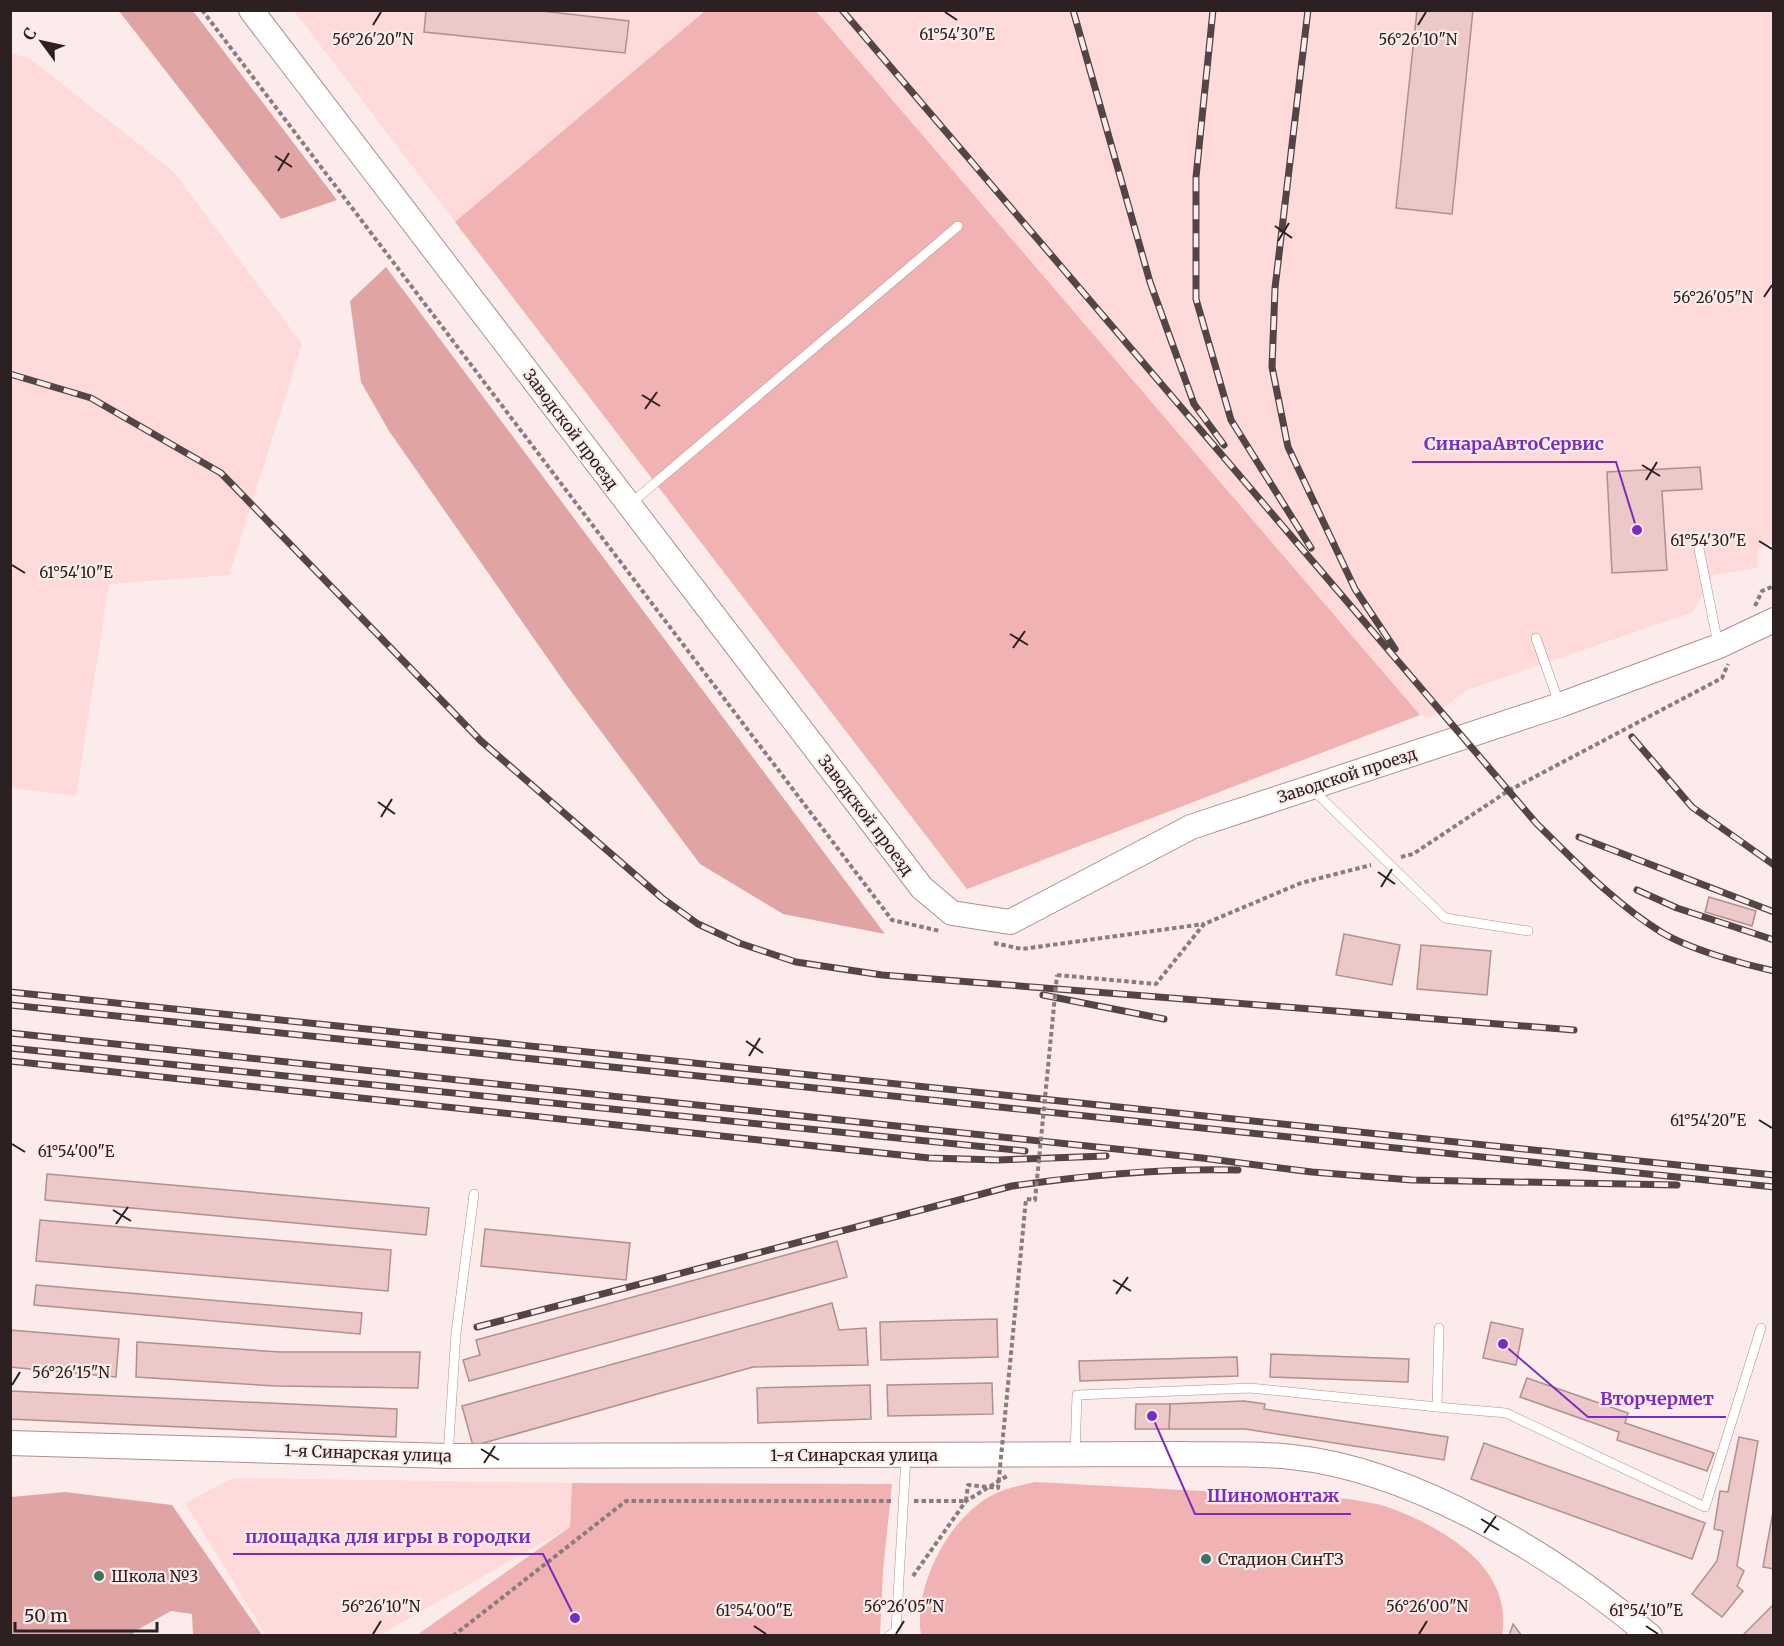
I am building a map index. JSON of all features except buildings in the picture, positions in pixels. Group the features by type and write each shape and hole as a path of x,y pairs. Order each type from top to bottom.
{"street":[{"name":"Заводской проезд","path":"251,10 922,888 952,914 1010,922 1191,827 1560,705 1729,641 1773,620"},
{"name":"1-я Синарская улица","path":"10,1443 448,1455 1075,1454 1293,1457 1357,1471 1419,1492 1491,1528 1562,1569 1609,1601 1650,1635"}],"lane":[{"path":"629,505 958,226"},
{"path":"1698,544 1729,641"},
{"path":"1536,638 1560,705"},
{"path":"1310,787 1388,860 1445,918 1528,931"},
{"path":"448,1455 456,1333 474,1194"},
{"path":"1437,1407 1439,1328"},
{"path":"1075,1454 1077,1395 1250,1388 1506,1413 1705,1507 1761,1328"},
{"path":"889,1635 896,1631 906,1454"}],"path":[{"path":"966,1501 968,1485 998,1488 1026,1199 1035,1200 1058,975 1156,984 1204,924 1301,883 1413,854 1508,791 1722,678 1729,641 1762,591 1773,586"},
{"path":"912,1577 966,1501 1013,1473"},
{"path":"453,1635 626,1501 896,1501"},
{"path":"908,1501 966,1501"}],"shaded area":[{"path":"119,11 193,11 337,200 281,219"},
{"path":"294,11 705,11 455,222"},
{"path":"705,11 816,11 1420,715 967,889 455,222"},
{"path":"816,11 1773,11 1773,543 1758,549 1757,568 1713,575 1693,612 1467,690 1430,718 1420,715"},
{"path":"10,53 29,58 173,171 302,344 229,575 109,584 76,796 11,788"},
{"path":"386,267 885,934 783,914 700,864 567,686 389,431 361,382 350,301"},
{"path":"233,1478 572,1483 570,1527 378,1636 266,1635 185,1503"},
{"name":"Стадион СинТЗ","path":"1035,1482 1349,1499 1385,1506 1432,1527 1471,1554 1486,1571 1497,1590 1503,1611 1502,1635 921,1635 920,1615 923,1594 939,1552 951,1533 965,1516 982,1502 1003,1490"},
{"path":"572,1483 892,1484 883,1570 880,1635 417,1635 570,1527"},
{"name":"Школа №3","path":"65,1492 172,1505 262,1635 193,1635 192,1614 171,1611 132,1635 11,1635 11,1497"}],"railway":[{"path":"842,10 1537,824 1611,895 1661,932 1701,950 1774,971"},
{"path":"1073,10 1150,282 1194,404 1224,445"},
{"path":"1213,10 1196,177 1196,299 1231,420 1311,548"},
{"path":"1308,10 1275,288 1272,367 1288,447 1355,589 1395,649"},
{"path":"10,374 91,398 221,473 481,741 662,898 698,924 739,943 796,962 882,975 1574,1030"},
{"path":"1632,737 1692,807 1774,865"},
{"path":"1579,837 1774,912"},
{"path":"1637,890 1677,908 1774,940"},
{"path":"10,992 1774,1175"},
{"path":"1043,995 1164,1019"},
{"path":"10,1005 1774,1187"},
{"path":"10,1033 1202,1158 1312,1172 1412,1180 1677,1185"},
{"path":"10,1048 1025,1151"},
{"path":"10,1061 929,1158 998,1160 1106,1156"},
{"path":"477,1327 1012,1186 1125,1173 1238,1170"}],"place":[{"name":"СинараАвтоСервис","path":"1637,530"},
{"name":"Вторчермет","path":"1503,1344"},
{"name":"Шиномонтаж","path":"1152,1416"},
{"name":"Стадион СинТЗ","path":"1206,1559"},
{"name":"Школа №3","path":"99,1576"},
{"name":"площадка для игры в городки","path":"575,1618"}]}
